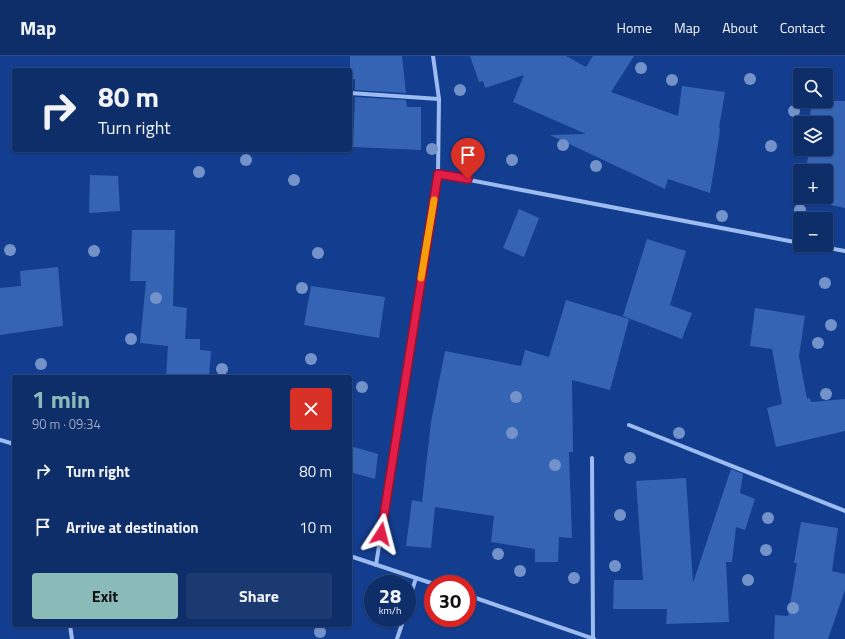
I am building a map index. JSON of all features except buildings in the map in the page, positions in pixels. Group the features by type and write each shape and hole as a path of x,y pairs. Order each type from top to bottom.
{"street":[{"path":"376,565 438,174 439,99 433,56"},
{"path":"352,94 439,99"},
{"path":"438,174 793,242"},
{"path":"833,249 845,251"},
{"path":"629,425 845,511"},
{"path":"0,440 12,443"},
{"path":"476,598 594,639 592,458"},
{"path":"352,557 407,575"},
{"path":"416,578 424,581"},
{"path":"70,627 72,639"},
{"path":"397,639 401,627"}],"slow traffic":[{"path":"421,278 434,200"}],"route":[{"path":"381,534 438,174 468,179"}]}
